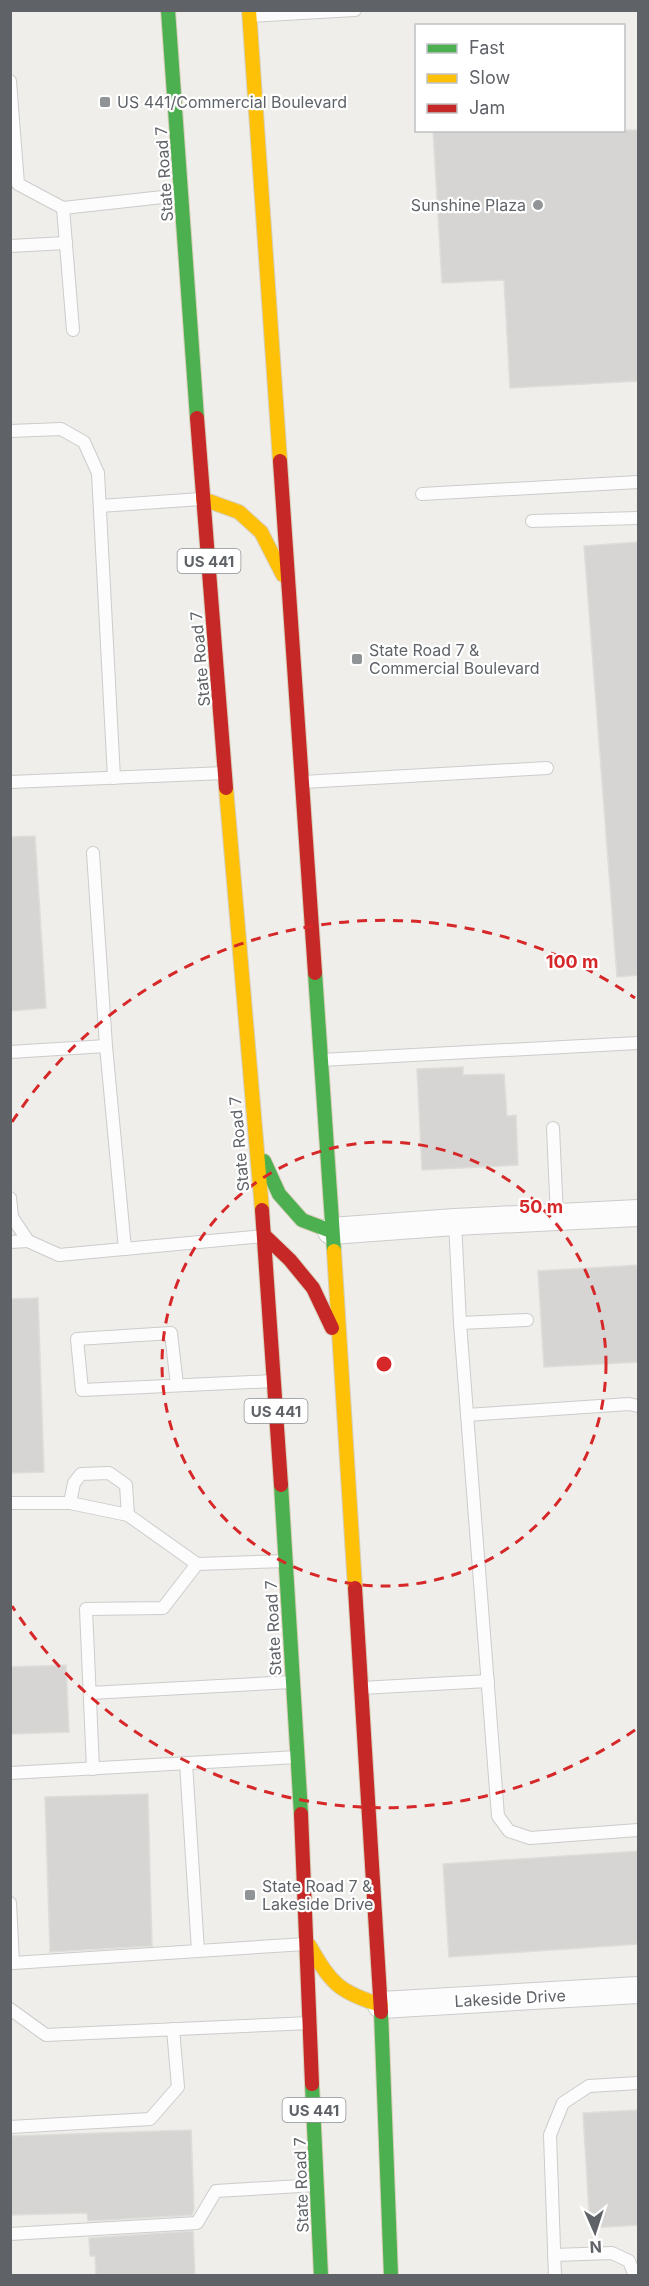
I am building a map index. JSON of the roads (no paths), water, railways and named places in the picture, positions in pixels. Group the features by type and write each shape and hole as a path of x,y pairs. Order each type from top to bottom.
{"main road":[{"name":"State Road 7","path":"168,10 203,499 255,1140 265,1236 298,1757 321,2276"},
{"path":"249,14 340,1346 381,2005 391,2276"},
{"path":"203,499 239,512 261,532 290,588"},
{"path":"255,1140 279,1194 302,1220 331,1231"},
{"path":"265,1236 290,1260 313,1288 340,1346"},
{"path":"308,1944 331,1982 349,1995 381,2005"}],"street":[{"path":"331,1231 639,1213"},
{"name":"Lakeside Drive","path":"381,2005 639,1990"}],"lane":[{"path":"249,14 355,10"},
{"path":"10,81 18,184 63,208 182,195"},
{"path":"63,208 73,330"},
{"path":"10,246 66,243"},
{"path":"10,432 61,429 84,442 99,473 114,778"},
{"path":"422,494 639,482"},
{"path":"100,506 203,499"},
{"path":"532,521 639,518"},
{"path":"302,782 547,768"},
{"path":"10,782 226,773"},
{"path":"93,853 106,1046 125,1249"},
{"path":"320,1060 639,1043"},
{"path":"10,1052 106,1046"},
{"path":"553,1128 557,1217"},
{"path":"10,1198 12,1217 28,1240 58,1255 265,1236"},
{"path":"455,1222 460,1323 498,1816 508,1832 530,1838 639,1830"},
{"path":"10,1242 28,1240"},
{"path":"460,1323 527,1320"},
{"path":"177,1385 171,1333 77,1339 82,1390 274,1380"},
{"path":"467,1415 629,1404 639,1406"},
{"path":"70,1503 74,1483 81,1474 109,1473 126,1485 128,1515"},
{"path":"10,1503 70,1503 128,1515 197,1564 286,1561"},
{"path":"93,1768 86,1609 163,1608 197,1564"},
{"path":"360,1688 488,1681"},
{"path":"90,1693 293,1682"},
{"path":"10,1773 298,1757"},
{"path":"186,1763 198,1951"},
{"path":"10,1903 13,1963 308,1944"},
{"path":"10,2008 46,2035 311,2023"},
{"path":"10,2127 150,2119 178,2087 173,2030"},
{"path":"555,2276 550,2135 563,2103 589,2086 639,2083"},
{"path":"10,2234 197,2223 216,2191 318,2185"},
{"path":"554,2255 612,2253 629,2261 635,2276"}],"place":[{"name":"US 441/Commercial Boulevard","path":"105,102"},
{"name":"Sunshine Plaza","path":"538,205"},
{"name":"State Road 7 & Commercial Boulevard","path":"357,659"},
{"name":"State Road 7 & Lakeside Drive","path":"250,1895"}]}
